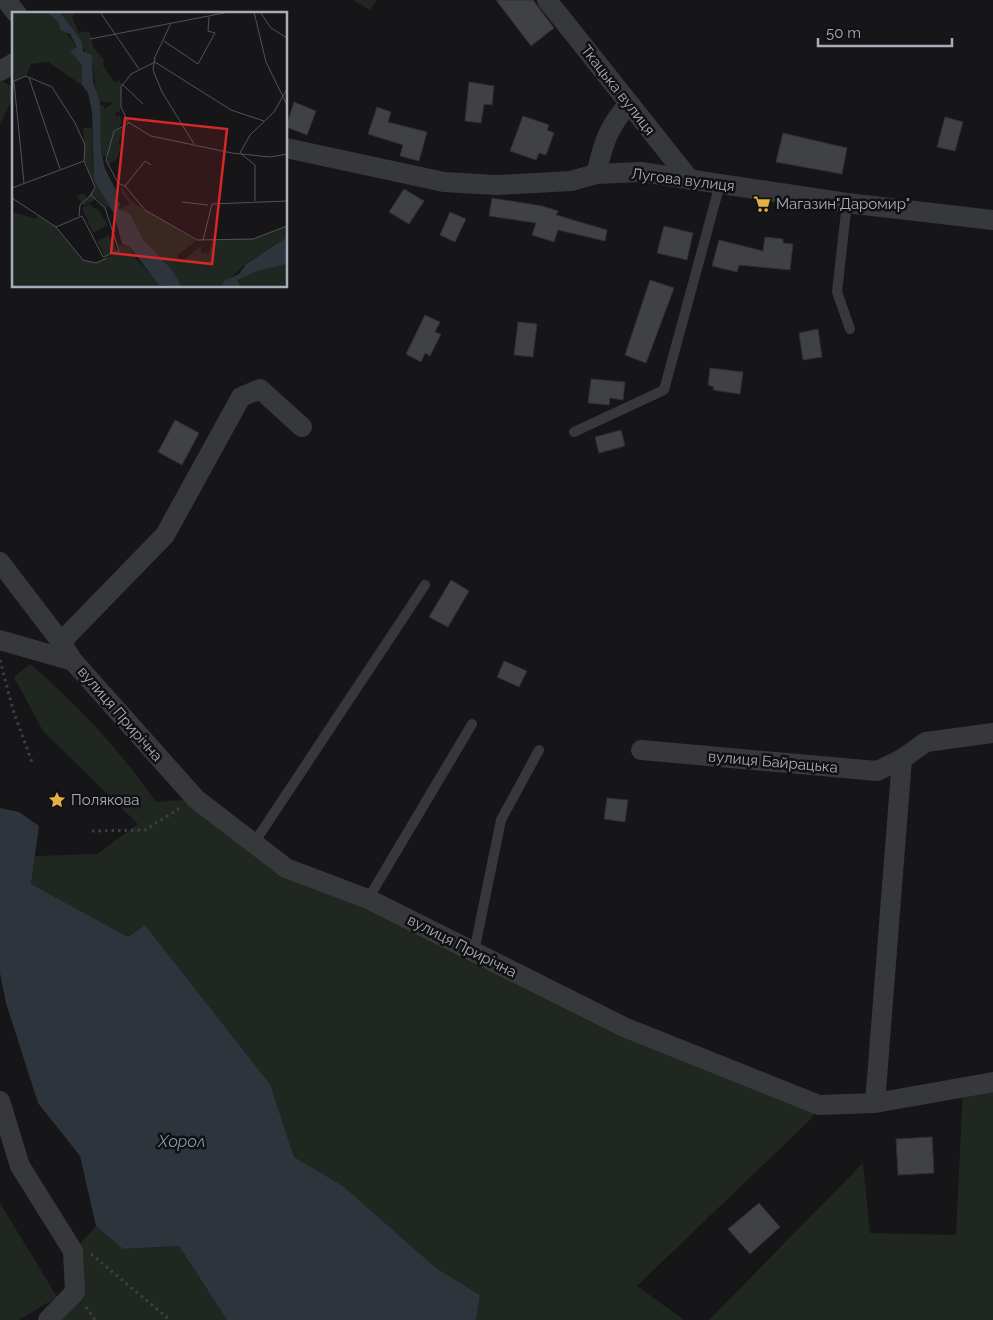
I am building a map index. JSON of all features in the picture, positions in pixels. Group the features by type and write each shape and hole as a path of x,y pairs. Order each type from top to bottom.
{"street":[{"path":"6,0 15,12"},
{"name":"Ткацька вулиця","path":"546,0 690,180"},
{"path":"0,71 12,65"},
{"path":"596,174 603,146 615,119 629,104"},
{"name":"Лугова вулиця","path":"288,148 444,182 497,185 570,181 596,174 641,172 847,203 993,220"},
{"path":"61,642 165,535 241,397 260,389 302,428"},
{"path":"0,562 61,642 73,661"},
{"name":"вулиця Прирічна","path":"0,640 73,661 196,799 286,868 368,899 624,1027 819,1105 875,1103 993,1082"},
{"name":"вулиця Байрацька","path":"641,750 877,771 902,758 926,742 993,733"},
{"path":"875,1103 902,758"},
{"path":"0,1101 20,1166 73,1251 75,1292 48,1320"}],"lane":[{"path":"574,432 664,390 720,184"},
{"path":"847,203 837,292 850,328"},
{"path":"254,843 425,585"},
{"path":"368,899 472,724"},
{"path":"474,952 501,820 539,750"}],"path":[{"path":"0,660 13,710 33,765"},
{"path":"92,831 145,830 196,799"},
{"path":"89,1252 170,1320"}],"shaded area":[{"path":"353,0 377,0 370,10"},
{"path":"0,79 12,88 12,100 0,124"},
{"path":"30,664 98,729 156,802 196,799 286,868 624,1027 819,1105 811,1119 637,1286 684,1320 476,1320 480,1295 436,1268 343,1186 294,1157 270,1084 145,925 128,937 31,884 35,856 97,854 138,824 43,731 14,677"},
{"path":"993,1082 993,1320 709,1320 863,1163 870,1233 956,1235 963,1087"},
{"path":"0,1203 57,1297 19,1320 0,1320"},
{"path":"96,1226 123,1249 179,1246 227,1320 48,1320 75,1292 80,1244"}],"water":[{"name":"Хорол","path":"0,808 19,812 39,826 31,884 128,937 145,925 270,1084 294,1157 343,1186 436,1268 480,1295 476,1320 227,1320 179,1246 123,1249 96,1226 80,1156 38,1103 6,1003 0,973"}],"building":[{"path":"496,0 533,0 554,28 531,46"},
{"path":"469,82 494,86 492,105 484,104 481,123 465,121"},
{"path":"294,102 316,111 307,135 288,128 288,121"},
{"path":"377,107 391,112 388,122 427,132 419,161 400,156 403,145 368,134"},
{"path":"523,116 549,125 547,130 554,133 546,155 539,153 536,160 510,151"},
{"path":"945,117 963,122 955,151 937,147"},
{"path":"783,133 847,148 842,174 776,162"},
{"path":"404,189 424,201 409,224 389,212"},
{"path":"492,198 542,206 558,211 556,215 607,230 605,241 558,230 554,242 532,235 536,223 489,216"},
{"path":"450,212 466,219 455,242 440,235"},
{"path":"664,226 693,233 687,260 657,253"},
{"path":"765,237 783,239 783,243 793,244 790,270 739,265 737,272 712,266 719,240 763,251"},
{"path":"650,280 674,288 646,363 625,355"},
{"path":"425,315 440,322 435,332 441,334 430,356 425,353 421,362 406,354"},
{"path":"518,322 537,324 533,357 514,355"},
{"path":"818,329 822,357 803,360 799,333"},
{"path":"710,368 743,372 740,394 713,390 714,387 708,385"},
{"path":"591,379 625,382 623,400 610,398 609,405 588,403"},
{"path":"175,420 199,433 182,465 158,452"},
{"path":"621,430 625,446 599,453 595,437"},
{"path":"451,580 469,591 448,627 429,617"},
{"path":"504,661 527,671 519,687 497,677"},
{"path":"607,798 628,800 625,822 604,819"},
{"path":"932,1137 934,1173 898,1175 896,1139"},
{"path":"759,1203 780,1227 750,1254 728,1229"}],"place":[{"name":"Магазин\"Даромир\"","path":"762,204"},
{"name":"Полякова","path":"57,800"}]}
